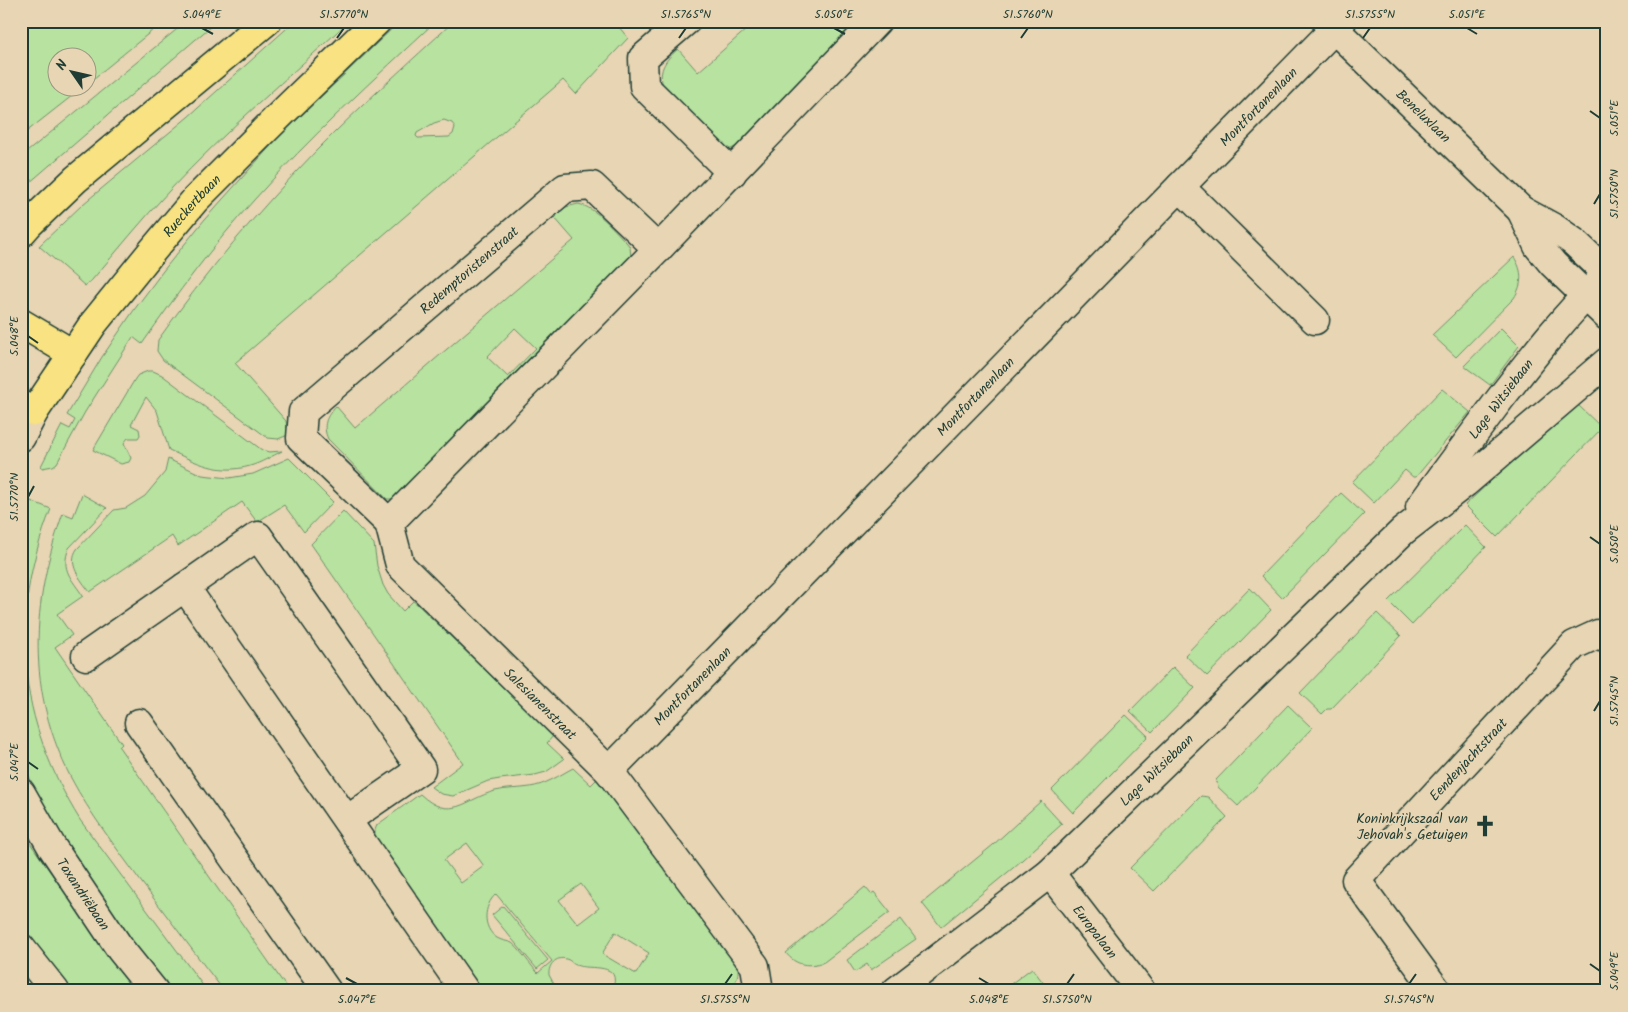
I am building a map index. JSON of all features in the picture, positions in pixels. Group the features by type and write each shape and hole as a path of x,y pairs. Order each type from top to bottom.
{"main road":[{"path":"21,233 76,179 267,21"},
{"name":"Rueckertbaan","path":"28,409 73,354 93,324 196,200 377,21"},
{"path":"21,323 73,354"}],"street":[{"path":"686,21 643,58 644,86 732,173"},
{"path":"390,523 732,173 877,21"},
{"name":"Montfortanenlaan","path":"609,771 1178,190 1334,24"},
{"name":"Beneluxlaan","path":"1334,24 1521,210 1554,228 1574,242 1607,274"},
{"name":"Redemptoristenstraat","path":"390,523 301,438 303,412 565,188 592,186 658,249"},
{"path":"1178,190 1315,320"},
{"name":"Beneluxlaan","path":"1521,210 1538,246 1553,264 1607,316"},
{"name":"Lage Witsiebaan","path":"1403,530 1448,467 1546,338 1607,274"},
{"name":"Lage Witsiebaan","path":"896,991 1050,873 1403,530 1465,483 1607,362"},
{"path":"21,437 28,409"},
{"name":"Salesianenstraat","path":"390,523 400,565 609,771 755,966 759,991"},
{"path":"86,656 258,536 420,769 347,820"},
{"path":"185,587 465,991"},
{"name":"Eendenjachtstraat","path":"1437,991 1356,880 1574,644 1603,636"},
{"path":"139,723 327,991"},
{"name":"Taxandriëbaan","path":"21,793 73,879 121,950 154,991"},
{"name":"Europalaan","path":"1050,873 1141,991"},
{"path":"21,948 55,991"}],"green space":[{"path":"21,21 164,21 98,75 98,48 48,48 48,98 69,98 21,136"},
{"path":"187,21 217,21 21,190 22,156 93,98 98,98 98,94"},
{"path":"295,21 349,21 190,169 149,213 92,280 85,286 39,246 83,204 188,117"},
{"path":"400,21 436,21 320,131 254,200 196,270 142,344 133,337 85,412 57,463 53,466 42,468 40,466 62,425 70,429 75,420 67,415 102,357 163,271 205,219 275,141"},
{"path":"454,21 614,21 628,38 576,94 563,80 235,363 286,421 288,435 278,439 268,438 163,360 157,351 158,340 233,242 274,196 333,134","holes":["444,120 452,123 455,127 453,134 449,137 418,138 416,136 417,133 434,123"]},
{"path":"756,21 859,21 739,145 726,149 665,90 661,78 663,67 678,49 698,72"},
{"path":"578,204 598,214 627,243 630,247 631,257 396,499 387,499 328,439 325,425 330,414 336,406 355,428 574,240 554,217 566,207","holes":["515,328 536,348 508,377 487,357"]},
{"path":"1514,257 1519,267 1521,278 1514,298 1456,357 1432,335"},
{"path":"1501,328 1519,346 1490,385 1464,366"},
{"path":"148,371 162,375 262,450 269,452 282,451 258,463 239,468 218,468 199,463 169,450 157,411 146,397 131,425 139,429 140,435 138,438 128,438 124,443 131,458 129,462 121,464 93,450 135,379 138,375"},
{"path":"1442,389 1470,412 1416,477 1413,477 1405,470 1374,503 1352,482"},
{"path":"1578,405 1602,428 1497,537 1465,505 1533,442"},
{"path":"289,458 333,502 304,532 284,505 257,522 242,502 178,546 172,536 90,592 79,577 73,560 77,549 114,510 126,508 145,496 165,472 168,459 202,475 229,478 253,474"},
{"path":"1341,493 1364,514 1282,598 1261,576"},
{"path":"82,494 107,508 69,548 66,562 68,574 83,596 57,614 72,635 55,647 122,744 119,747 289,991 224,991 112,842 78,791 56,745 46,712 40,679 38,647 40,614 44,580 63,513 73,517"},
{"path":"21,497 51,509 37,550 28,590 24,630 26,669 32,707 43,745 59,782 80,820 207,991 165,991 133,948 42,808 21,756"},
{"path":"343,511 374,544 377,566 383,585 388,594 403,611 413,601 417,604 553,736 547,743 564,759 546,772 488,781 453,796 441,794 431,787 463,763 311,544"},
{"path":"1465,525 1486,547 1412,625 1388,601"},
{"path":"1250,588 1271,610 1207,676 1185,655"},
{"path":"1377,613 1401,636 1331,709 1327,709 1322,714 1300,693"},
{"path":"1173,667 1195,688 1152,732 1130,711"},
{"path":"1288,705 1312,728 1238,806 1218,787 1216,780"},
{"path":"1126,715 1148,736 1073,813 1052,790"},
{"path":"573,768 591,785 597,779 737,962 737,978 728,991 612,991 614,981 613,975 609,971 582,967 562,958 553,962 549,975 555,986 565,991 479,991 375,840 377,825 420,794 431,803 449,808 495,791 541,784","holes":["467,843 484,866 461,883 444,860","581,884 599,908 578,924 559,900","496,894 552,961 538,973 515,945 501,940 492,934 486,917 492,899","615,932 649,953 636,974 602,954"]},
{"path":"1201,796 1208,797 1227,817 1154,891 1130,868"},
{"path":"1041,801 1062,824 1013,868 941,927 922,903 993,845"},
{"path":"21,830 136,991 66,991 21,929"},
{"path":"865,887 871,894 874,892 890,912 824,962 813,965 798,963 786,953"},
{"path":"503,906 548,960 537,969 492,915"},
{"path":"901,919 916,939 871,970 867,964 855,972 847,960"},
{"path":"1032,968 1045,985 1037,991 1011,991 1008,986"}],"place":[{"name":"Koninkrijkszaal van Jehovah's Getuigen","path":"1485,826"}]}
